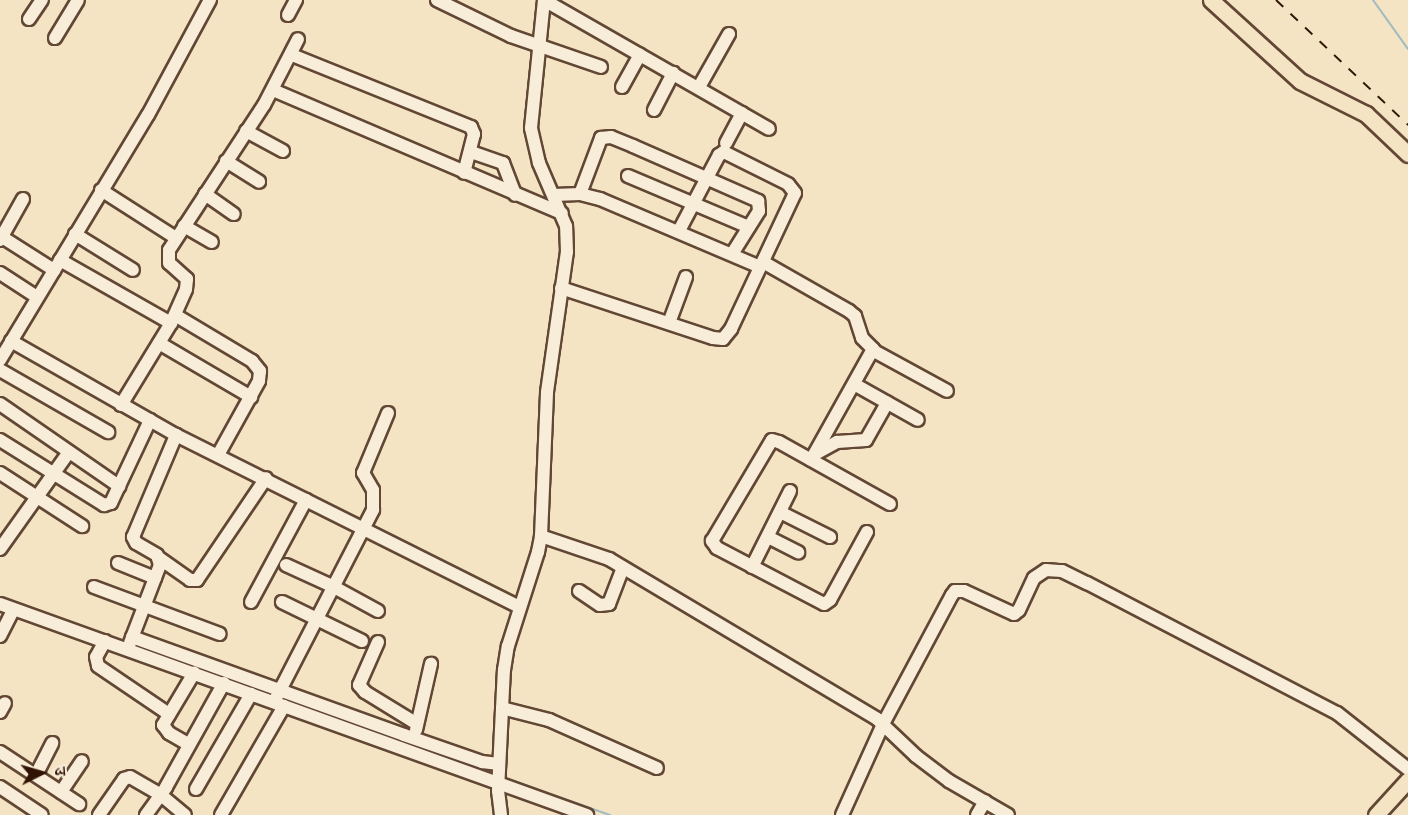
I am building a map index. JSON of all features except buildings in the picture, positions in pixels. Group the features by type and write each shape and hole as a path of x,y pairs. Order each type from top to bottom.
{"main road":[{"path":"1211,0 1300,81 1366,114 1408,154"},
{"path":"1376,815 1408,780"},
{"path":"1388,815 1408,792"}],"street":[{"path":"29,19 42,0"},
{"path":"55,38 78,0"},
{"path":"210,0 148,115 4,350 121,405 363,530 519,607"},
{"path":"288,15 296,0"},
{"path":"437,0 511,36 540,44 600,67"},
{"path":"501,815 499,774 508,646 541,536 548,392 567,239 562,213 536,154 531,128 544,0 769,129"},
{"path":"699,87 729,34"},
{"path":"121,405 173,319 187,283 185,274 167,258 176,238 273,90 298,39"},
{"path":"292,55 469,125 474,134 464,173"},
{"path":"622,87 640,55"},
{"path":"654,110 673,73"},
{"path":"273,90 515,195 562,213"},
{"path":"726,143 742,113"},
{"path":"246,131 283,151"},
{"path":"580,195 599,142 605,136 707,177 758,201 760,206 732,254"},
{"path":"471,152 503,163 515,195"},
{"path":"561,288 713,338 725,338 795,197 794,190 788,184 724,152 707,177 679,231"},
{"path":"226,161 259,182"},
{"path":"628,176 749,227"},
{"path":"101,190 176,238"},
{"path":"205,195 234,214"},
{"path":"554,195 580,195 600,200 762,264 849,310 855,316 862,338 874,351 947,391"},
{"path":"23,199 1,238 173,319 258,366 260,381 218,455"},
{"path":"184,226 212,242"},
{"path":"75,234 133,270"},
{"path":"0,273 38,297"},
{"path":"669,323 686,277"},
{"path":"159,343 251,398"},
{"path":"812,458 874,351"},
{"path":"0,370 108,432"},
{"path":"854,384 918,420"},
{"path":"812,458 837,442 866,440 886,403"},
{"path":"0,405 119,486"},
{"path":"221,815 316,619 373,510 374,497 363,473 388,413"},
{"path":"0,440 104,505 111,503 150,420"},
{"path":"176,435 133,537 136,543 190,580 197,580 266,478"},
{"path":"867,532 828,603 820,603 752,567 717,548 712,541 770,442 779,442 812,458 890,504"},
{"path":"1,547 69,452"},
{"path":"0,472 82,526"},
{"path":"752,567 790,491"},
{"path":"251,602 306,500"},
{"path":"780,512 830,537"},
{"path":"541,536 609,559 883,724 930,766 1008,815"},
{"path":"768,537 798,552"},
{"path":"130,643 160,565 159,558"},
{"path":"118,563 155,578"},
{"path":"286,565 378,611"},
{"path":"579,591 600,605 609,604 623,568"},
{"path":"842,815 883,724 955,591 964,591 1014,614 1034,578 1043,571 1051,569 1131,605 1338,714 1408,768"},
{"path":"94,587 220,634"},
{"path":"282,602 362,641"},
{"path":"0,604 105,641 130,643 278,699 499,774 587,815"},
{"path":"0,636 14,609"},
{"path":"105,641 96,657 98,666 169,714"},
{"path":"378,642 360,685 365,692 417,724"},
{"path":"130,643 194,673 251,694 278,699 414,739 482,762 499,774"},
{"path":"414,739 431,664"},
{"path":"188,744 164,729 163,725 194,673"},
{"path":"146,815 160,795 224,683"},
{"path":"196,789 251,694"},
{"path":"502,708 549,720 657,768"},
{"path":"36,775 52,743"},
{"path":"0,752 80,804"},
{"path":"61,792 82,761"},
{"path":"99,815 124,779 135,778 185,815"},
{"path":"2,793 37,814"},
{"path":"977,815 985,801"}],"waterway":[{"path":"1373,0 1408,49"},
{"path":"74,624 125,642"},
{"path":"133,645 272,695"},
{"path":"280,698 495,774"},
{"path":"503,777 610,815"}],"railway":[{"path":"1276,0 1408,125"}]}
